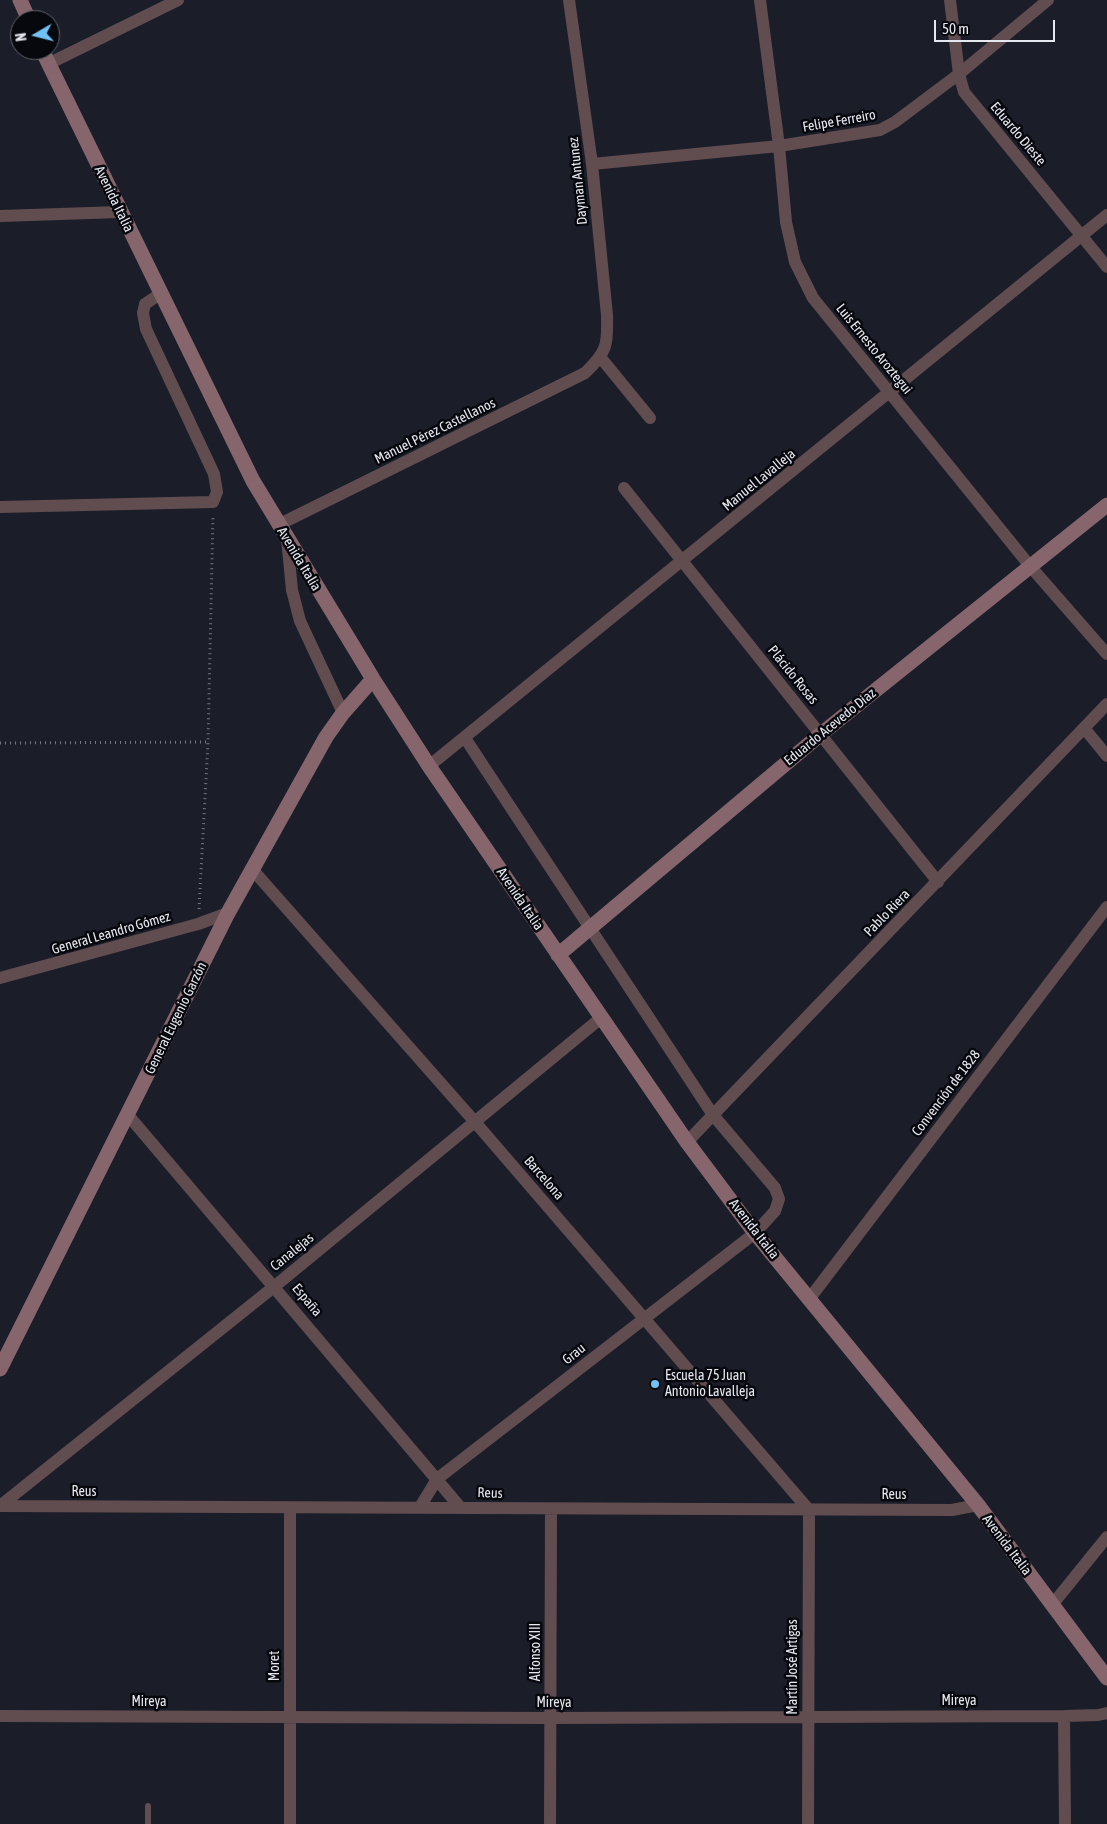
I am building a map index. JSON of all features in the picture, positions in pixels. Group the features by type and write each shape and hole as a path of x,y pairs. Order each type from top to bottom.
{"street":[{"path":"48,64 178,0"},
{"name":"Dayman Antunez","path":"569,0 592,164 607,315 607,338 601,358"},
{"name":"Luis Ernesto Aroztegui","path":"760,0 779,146 786,222 795,262 813,298 1030,566 1107,654"},
{"name":"Eduardo Dieste","path":"950,0 958,74 964,92 1083,235 1107,268"},
{"name":"Felipe Ferreiro","path":"592,164 779,146 880,130 895,122 958,74 1048,0"},
{"name":"Avenida Italia","path":"46,60 253,481 373,679 429,766 687,1142 755,1233 978,1505 1107,1678"},
{"path":"0,216 120,212"},
{"name":"Manuel Lavalleja","path":"429,766 683,562 1107,216"},
{"path":"0,507 213,502 217,492 214,474 146,329 143,313 145,304 160,294"},
{"path":"601,358 650,418"},
{"name":"Manuel Pérez Castellanos","path":"278,525 585,373 601,358"},
{"name":"Plácido Rosas","path":"624,488 938,882"},
{"name":"Eduardo Acevedo Diaz","path":"558,955 821,734 1107,505"},
{"path":"287,539 292,590 300,621 343,713"},
{"name":"General Eugenio Garzón","path":"0,1369 228,913 326,737 343,713 373,679"},
{"name":"Pablo Riera","path":"687,1142 1107,704"},
{"path":"1084,728 1107,756"},
{"path":"465,738 713,1115"},
{"name":"Barcelona","path":"252,869 475,1122 809,1510"},
{"name":"Convención de 1828","path":"810,1298 1107,907"},
{"name":"General Leandro Gómez","path":"0,978 198,924 228,913"},
{"name":"Canalejas","path":"0,1506 275,1286 601,1018"},
{"name":"España","path":"128,1115 275,1286 460,1507"},
{"name":"Grau","path":"420,1507 437,1479 755,1233 775,1211 780,1200 775,1188 713,1115"},
{"name":"Reus","path":"0,1506 460,1507 551,1510 952,1510 978,1505"},
{"name":"Moret","path":"290,1508 290,1824"},
{"name":"Alfonso XIII","path":"550,1824 551,1510"},
{"name":"Martín José Artigas","path":"808,1824 809,1510"},
{"path":"1052,1605 1107,1537"},
{"name":"Mireya","path":"0,1716 550,1718 1064,1716 1107,1713"},
{"path":"1064,1716 1065,1824"}],"lane":[{"path":"148,1806 148,1824"}],"path":[{"path":"198,924 208,742 213,502"},
{"path":"0,743 208,742"}],"place":[{"name":"Escuela 75 Juan Antonio Lavalleja","path":"655,1384"}]}
